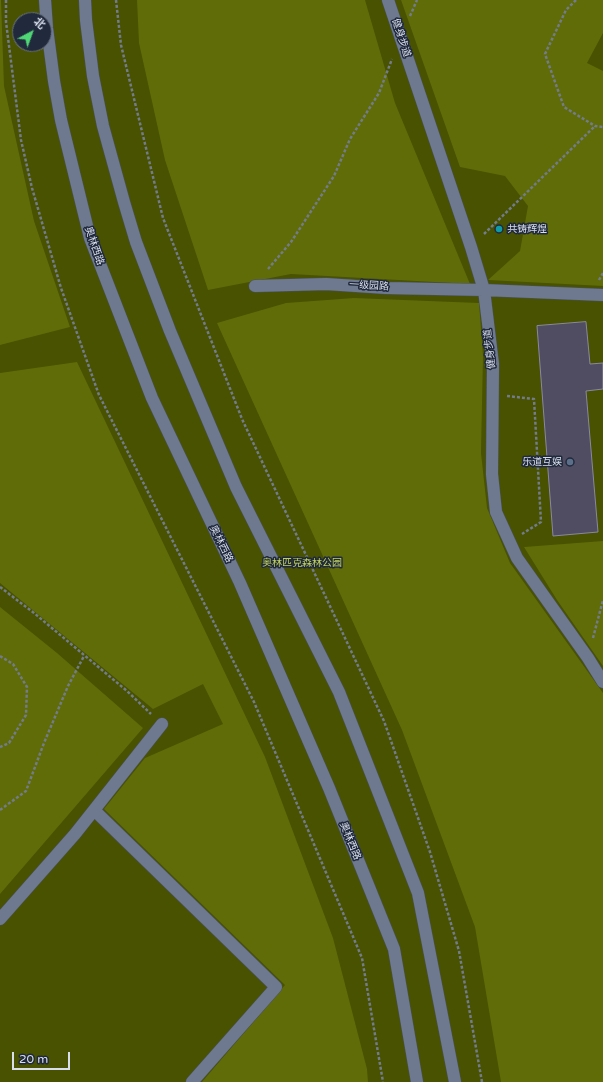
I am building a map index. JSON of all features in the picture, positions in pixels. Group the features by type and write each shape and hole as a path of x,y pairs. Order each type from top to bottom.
{"main road":[{"name":"奥林西路","path":"44,0 53,73 61,120 90,238 152,398 240,582 329,788 394,949 417,1082"},
{"path":"85,0 93,76 104,126 136,242 170,331 236,487 339,692 418,893 455,1082"},
{"name":"健身步道","path":"388,0 484,290 493,364 492,474 496,512 517,558 588,658 603,682"},
{"name":"一级园路","path":"255,286 326,284 386,288 603,295"},
{"path":"0,919 75,834 162,724"},
{"path":"94,810 276,987 192,1082"}],"path":[{"path":"6,0 6,22 21,140 32,188 61,288 99,394 254,702 362,958 383,1082"},
{"path":"116,0 121,45 163,218 242,419 384,721 430,852 459,951 482,1082"},
{"path":"576,0 566,10 545,54 564,107 595,126 603,127"},
{"path":"255,286 291,242 334,176 350,139 379,93 400,35"},
{"path":"470,247 595,126"},
{"path":"493,394 534,399 541,522 510,542"},
{"path":"0,587 34,613 127,691 162,724"},
{"path":"588,658 603,600"},
{"path":"0,656 13,664 27,687 26,715 9,743 0,747"},
{"path":"0,810 26,791 68,686 84,656"}],"green space":[{"name":"奥林匹克森林公园","path":"0,0 603,0 603,1082 0,1082"},
{"path":"0,0 4,86 34,221 70,327 0,345"},
{"path":"137,0 365,0 395,103 470,284 291,274 208,290 165,160 139,43"},
{"path":"401,0 603,0 603,33 587,63 603,71 603,286 488,280 520,251 528,206 505,176 460,167"},
{"path":"354,298 479,303 483,356 481,453 487,508 510,563 603,693 603,1082 501,1082 475,927 402,730 217,323 286,303"},
{"path":"77,362 265,757 333,938 367,1069 368,1082 202,1082 285,985 104,809 145,758 223,724 203,684 153,709 0,583 0,373"},
{"path":"603,541 603,666 557,600 524,547"},
{"path":"0,607 57,653 143,728 0,894"}],"building":[{"name":"乐道互娱","path":"586,322 590,364 603,363 603,389 586,391 598,532 553,536 537,326"}],"place":[{"name":"共铸辉煌","path":"499,229"},
{"name":"乐道互娱","path":"570,462"}]}
